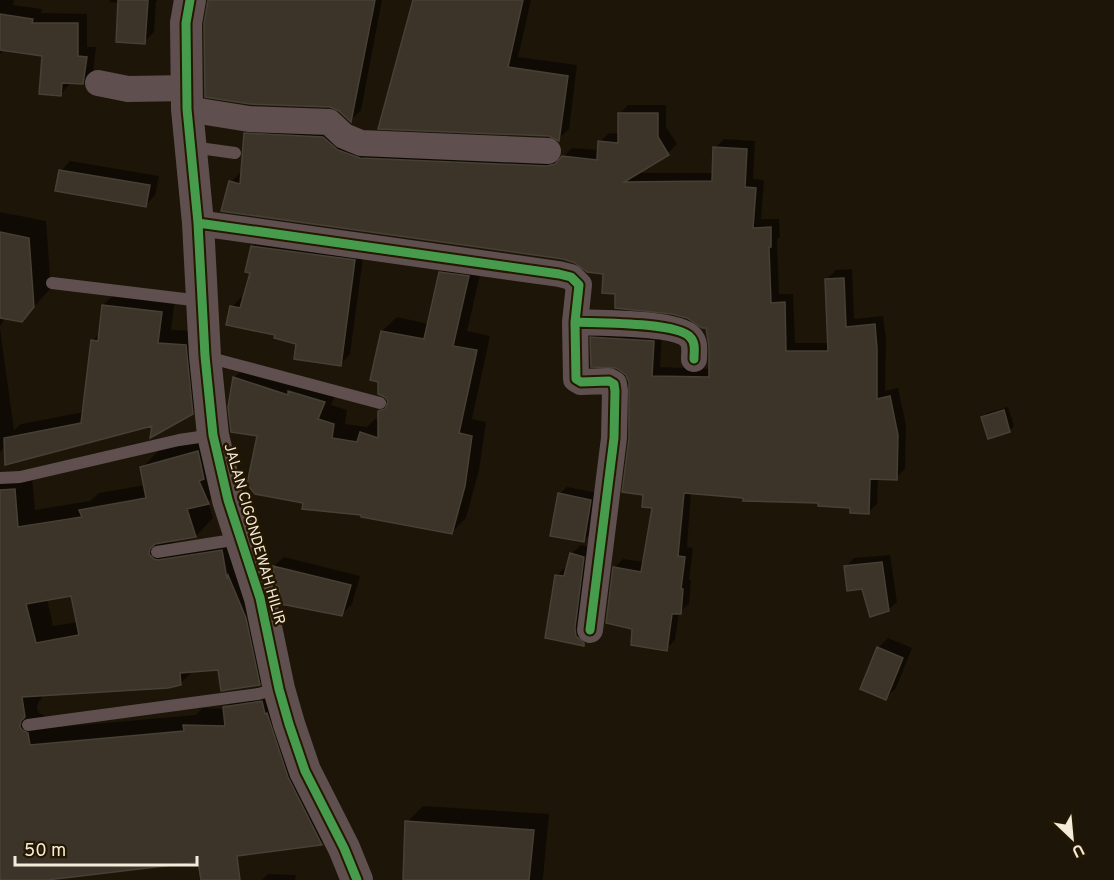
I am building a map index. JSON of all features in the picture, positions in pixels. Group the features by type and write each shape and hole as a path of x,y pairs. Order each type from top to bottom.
{"street":[{"name":"JALAN CIGONDEWAH HILIR","path":"190,0 186,22 189,147 198,223 201,301 213,435 228,500 260,598 279,689 305,771 344,848 357,880"},
{"path":"98,83 187,98 249,119 329,122 344,136 361,143 548,151"},
{"path":"198,223 559,274 571,277 579,285 575,322 576,379 581,382 609,381 614,384 615,391 614,438 590,630"},
{"path":"575,322 636,324 680,330 689,335 694,343 694,359"}],"lane":[{"path":"189,147 235,153"},
{"path":"52,283 201,301"},
{"path":"205,356 380,403"},
{"path":"0,478 20,477 179,440 213,435"},
{"path":"157,552 241,539"},
{"path":"28,725 258,694 279,689"}],"building":[{"path":"118,0 148,0 145,44 116,42"},
{"path":"208,0 375,0 351,122 339,111 330,107 250,104 205,97 204,24"},
{"path":"413,0 523,0 508,67 568,76 559,141 549,136 378,129"},
{"path":"0,14 33,19 32,23 78,23 78,56 87,57 83,84 62,83 61,96 39,94 42,56 0,50"},
{"path":"618,113 658,113 658,137 669,155 624,182 712,181 713,147 747,149 745,187 756,188 753,228 771,227 771,247 769,247 771,303 785,302 786,351 828,351 825,279 844,278 846,327 875,324 877,399 890,396 898,435 897,480 870,479 869,514 850,513 850,508 818,506 818,503 743,501 743,498 684,493 678,556 685,557 681,614 672,614 667,651 631,645 632,629 606,623 613,567 641,572 652,508 642,507 643,495 622,492 629,438 629,382 626,375 616,368 591,367 590,337 654,341 652,376 709,377 709,347 706,328 702,328 687,318 672,314 615,308 615,294 602,293 603,274 587,272 575,263 563,259 221,211 229,181 240,184 244,133 323,137 338,150 360,158 547,166 555,164 562,156 597,160 598,141 618,143"},
{"path":"59,170 150,185 146,207 55,191"},
{"path":"0,232 29,238 34,307 22,322 0,318"},
{"path":"251,246 355,260 341,366 294,359 296,344 274,338 275,335 226,325 230,306 240,308 250,273 245,272"},
{"path":"439,272 469,276 453,346 477,350 459,433 472,436 465,486 452,534 361,517 361,515 302,509 303,503 255,494 247,484 257,436 231,432 228,407 233,377 288,395 288,391 325,402 318,419 334,424 332,438 357,442 360,432 378,438 378,411 385,409 388,401 378,394 378,382 370,380 381,331 424,339"},
{"path":"102,305 162,312 158,343 186,345 193,414 150,438 152,426 5,465 4,438 81,423 91,340 98,341"},
{"path":"1004,410 1010,432 988,439 981,417"},
{"path":"198,451 204,479 199,481 209,504 187,509 196,537 155,544 149,554 158,560 222,550 227,579 228,575 246,618 260,685 221,691 218,670 180,673 181,685 168,688 22,697 25,717 20,727 28,733 30,745 184,731 183,725 225,726 223,707 262,701 288,777 322,845 237,856 240,880 201,880 198,862 47,880 0,880 0,490 15,489 18,527 82,517 79,510 146,498 140,467","holes":["71,596 79,635 36,643 26,604"]},
{"path":"558,493 591,500 584,542 550,536"},
{"path":"570,553 584,557 575,628 576,636 584,643 584,646 545,638 555,575 564,576"},
{"path":"882,562 889,611 870,617 862,589 847,591 844,566"},
{"path":"273,566 351,585 342,616 281,604"},
{"path":"877,647 903,658 886,700 860,689"},
{"path":"405,821 534,830 529,880 403,880"}],"cycle path":[{"path":"190,0 186,23 187,109 198,223 205,356 213,435 228,500 260,598 279,689 289,724 305,771 344,848 357,880"},
{"path":"198,223 571,277 579,285 575,322 670,328 690,337 694,347 694,359"},
{"path":"575,322 576,379 581,382 609,381 614,384 615,391 614,438 590,630"}]}
